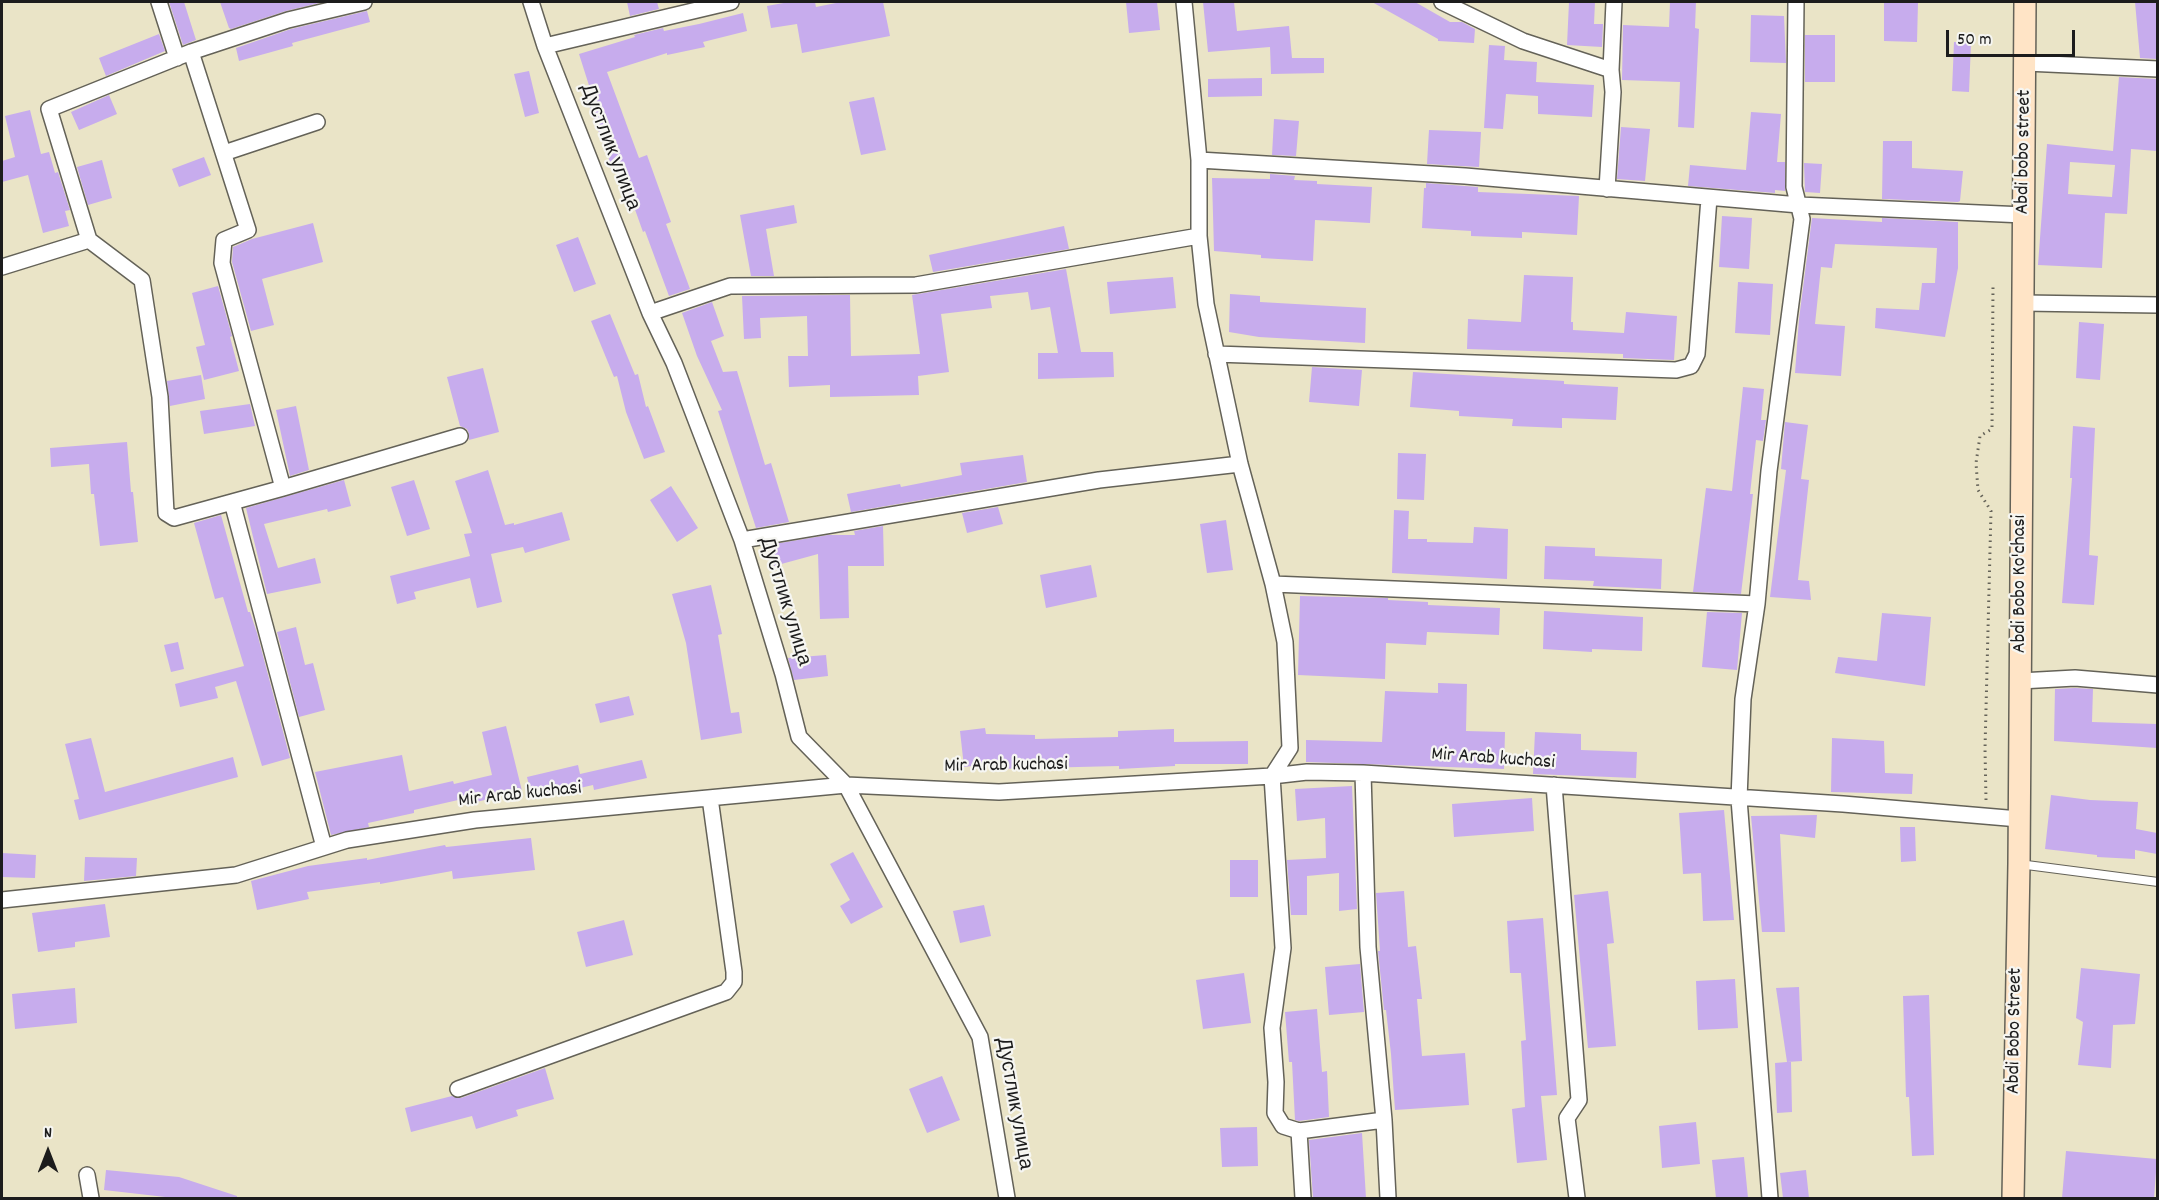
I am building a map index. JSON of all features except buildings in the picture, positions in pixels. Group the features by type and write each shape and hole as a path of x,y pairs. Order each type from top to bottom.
{"main road":[{"name":"Abdi bobo street","path":"2023,303 2025,2"},
{"name":"Abdi Bobo Ko'chasi","path":"2019,864 2023,303"},
{"name":"Abdi Bobo Street","path":"2013,1198 2019,864"}],"street":[{"path":"159,2 184,55 224,153 248,230 224,240 222,263 283,488"},
{"path":"364,2 288,20 184,55 49,109 88,240 142,280 160,397 166,513 174,518 460,436"},
{"name":"Дустлик улица","path":"531,2 545,46 650,313 674,363 742,540 783,674 799,737 846,785 980,1037 1007,1198"},
{"path":"545,46 731,2"},
{"path":"1184,2 1199,160 1199,236 1206,304 1239,464 1273,584 1285,642 1290,748 1272,776 1283,948 1272,1028 1276,1082 1275,1113 1282,1126 1299,1131 1384,1120"},
{"path":"1442,2 1523,41 1611,70"},
{"path":"1607,189 1613,92 1611,70 1614,2"},
{"path":"1770,1198 1739,799 1743,699 1757,604 1769,471 1802,219 1794,187 1796,2"},
{"path":"2026,63 2157,69"},
{"path":"224,153 317,122"},
{"path":"1199,160 1465,176 1799,205 2024,215"},
{"path":"1216,354 1676,370 1691,366 1697,354 1710,198"},
{"path":"650,313 730,286 916,285 1199,236"},
{"path":"2,267 88,240"},
{"path":"2023,303 2157,305"},
{"path":"742,540 1099,480 1239,464"},
{"path":"232,502 324,848"},
{"path":"1273,584 1757,604"},
{"path":"2020,681 2075,678 2157,685"},
{"name":"Mir Arab kuchasi","path":"2,900 236,875 347,840 475,820 846,785 999,792 1307,772 1363,773 1843,804 2019,819"},
{"path":"1363,773 1368,947 1384,1120 1388,1198"},
{"path":"1554,785 1579,1100 1568,1118 1577,1198"},
{"path":"458,1089 726,992 734,982 734,972 710,798"},
{"path":"1299,1131 1303,1198"},
{"path":"87,1175 91,1198"}],"lane":[{"path":"2019,864 2157,882"}],"path":[{"path":"1986,816 1985,749 1991,510 1978,490 1976,464 1980,436 1992,429 1993,286"}]}
